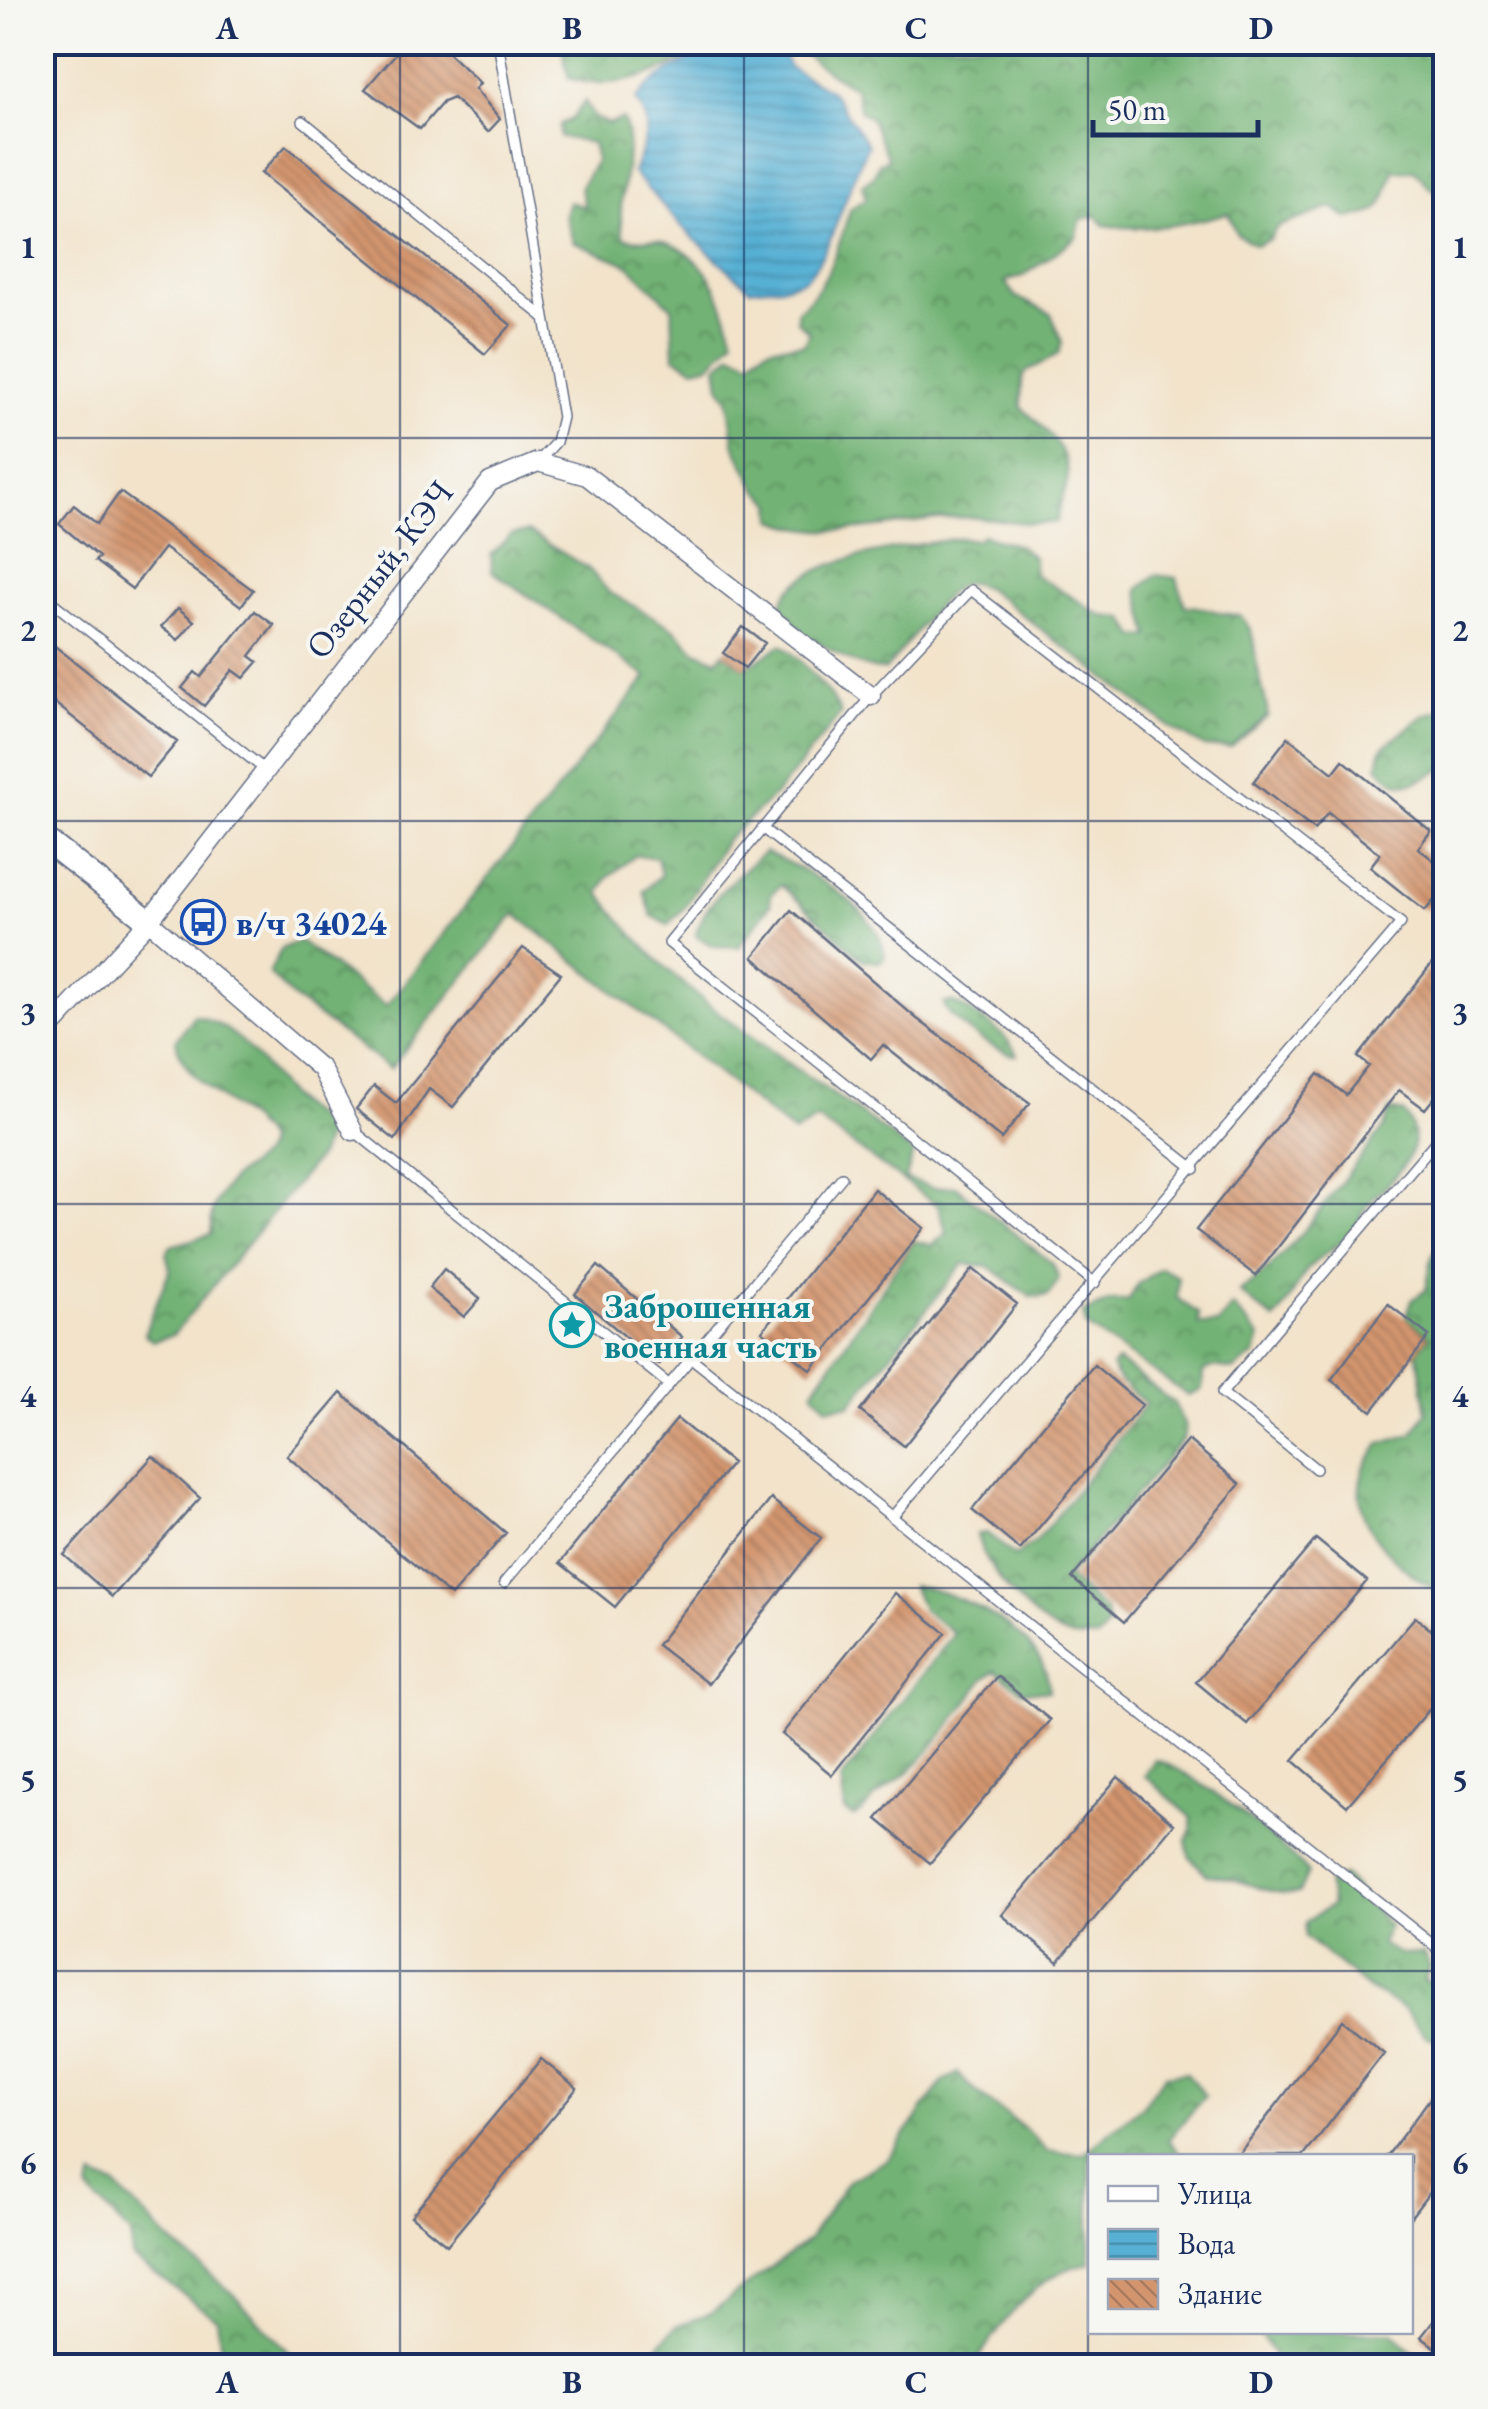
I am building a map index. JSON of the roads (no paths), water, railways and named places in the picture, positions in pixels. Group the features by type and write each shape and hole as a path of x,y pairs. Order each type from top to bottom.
{"street":[{"path":"538,462 587,476 871,696"},
{"name":"Озерный, КЭЧ","path":"42,1038 149,921 490,482 538,462"},
{"path":"42,838 149,921 321,1069 353,1131"}],"lane":[{"path":"498,42 562,418 556,442 538,462"},
{"path":"303,121 546,318"},
{"path":"892,1517 1095,1284 1195,1169 1402,924 971,590 871,696 669,942 1095,1284"},
{"path":"42,594 264,769"},
{"path":"762,828 1195,1169"},
{"path":"1316,1469 1222,1393 1446,1129"},
{"path":"353,1131 667,1383"},
{"path":"504,1583 842,1177"},
{"path":"690,1357 1446,1955"},
{"path":"68,2366 81,2366"}],"water":[{"path":"770,47 783,52 789,67 831,91 868,145 831,237 813,270 792,284 750,289 690,235 633,173 646,127 636,100 661,76 695,58 724,51 750,54"}],"place":[{"name":"в/ч 34024","path":"203,922"},
{"name":"Заброшенная военная часть","path":"572,1325"}]}
